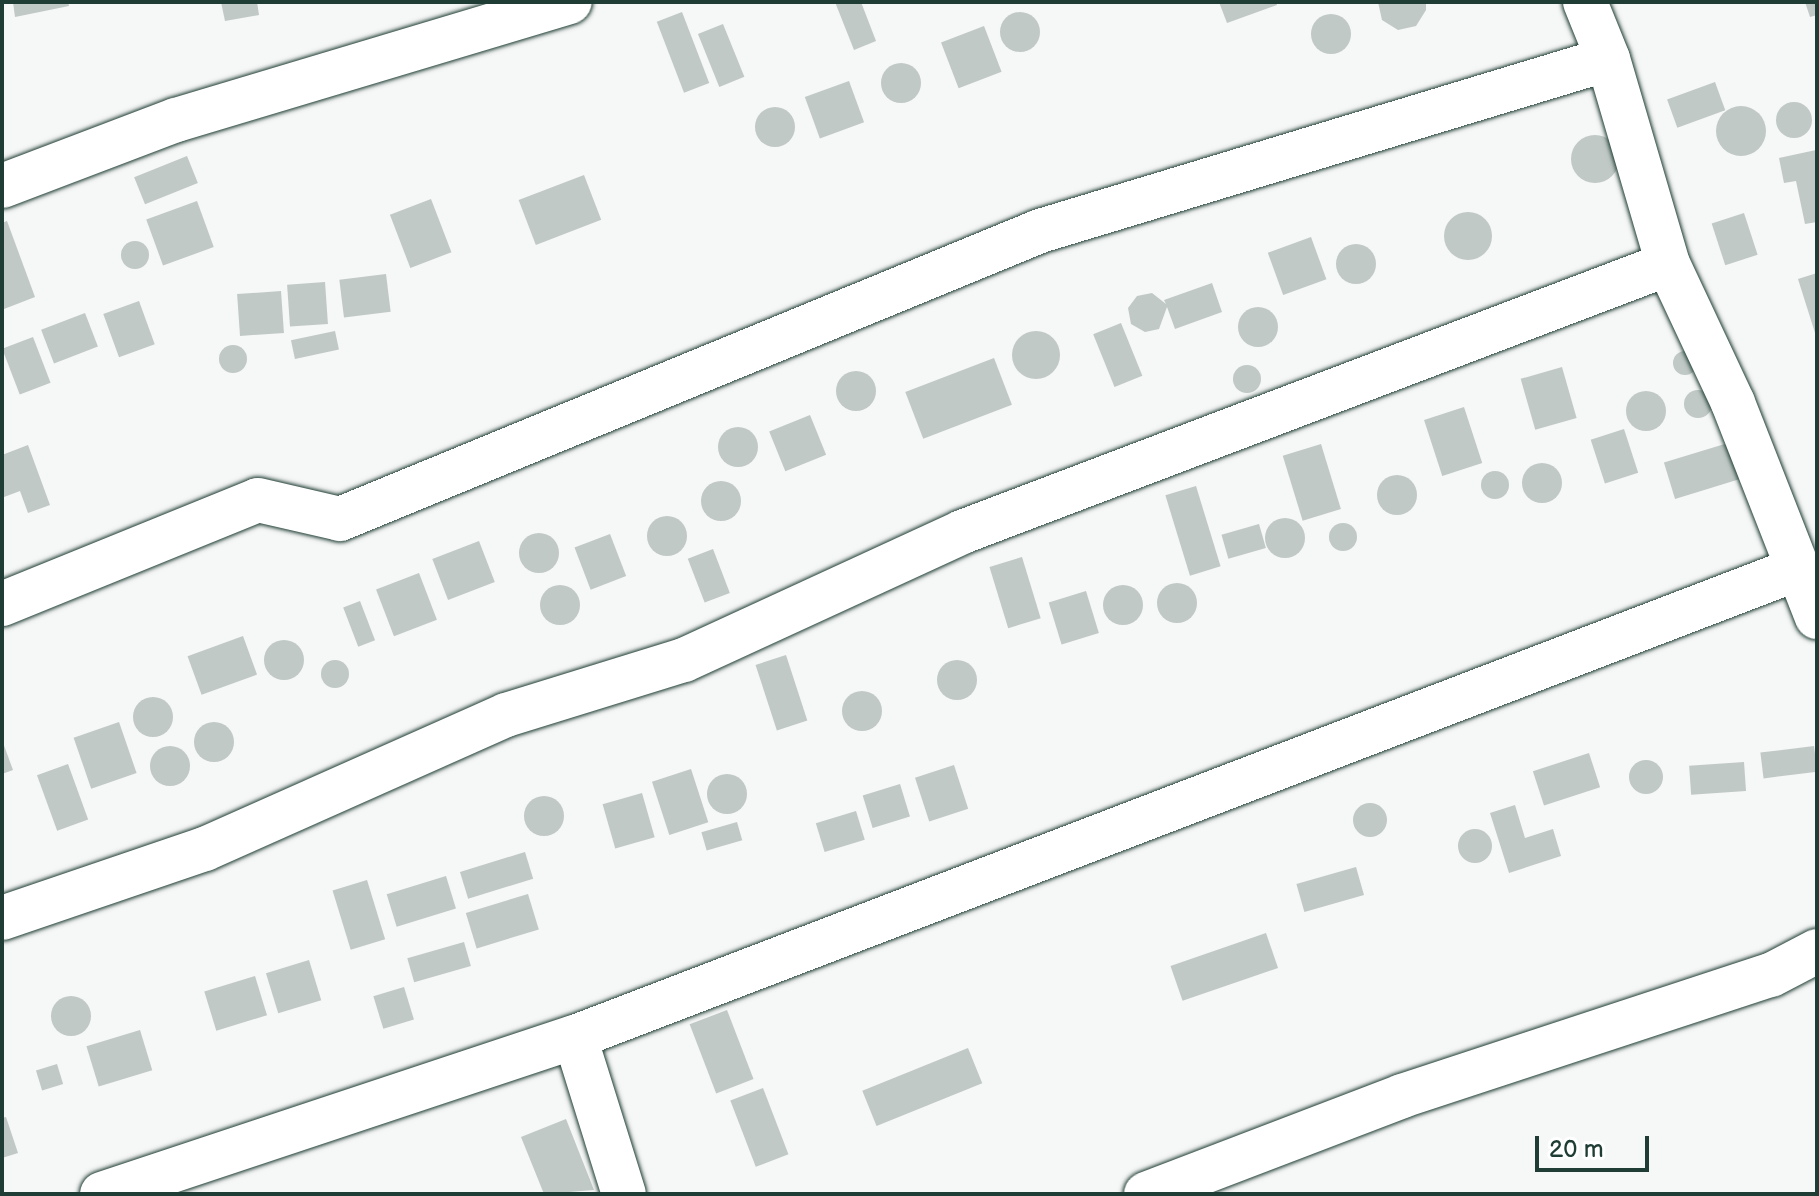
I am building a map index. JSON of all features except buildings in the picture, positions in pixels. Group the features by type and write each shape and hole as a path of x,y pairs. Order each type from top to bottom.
{"street":[{"path":"2,186 176,120 570,2"},
{"path":"1585,2 1608,59 1668,264 1733,403 1817,617"},
{"path":"2,604 258,500 340,519 984,259 1040,231 1608,59"},
{"path":"2,918 205,849 506,715 684,660 962,532 1668,264"},
{"path":"102,1194 575,1037 1797,569"},
{"path":"1146,1194 1402,1096 1771,975 1817,951"},
{"path":"575,1037 624,1194"}]}
